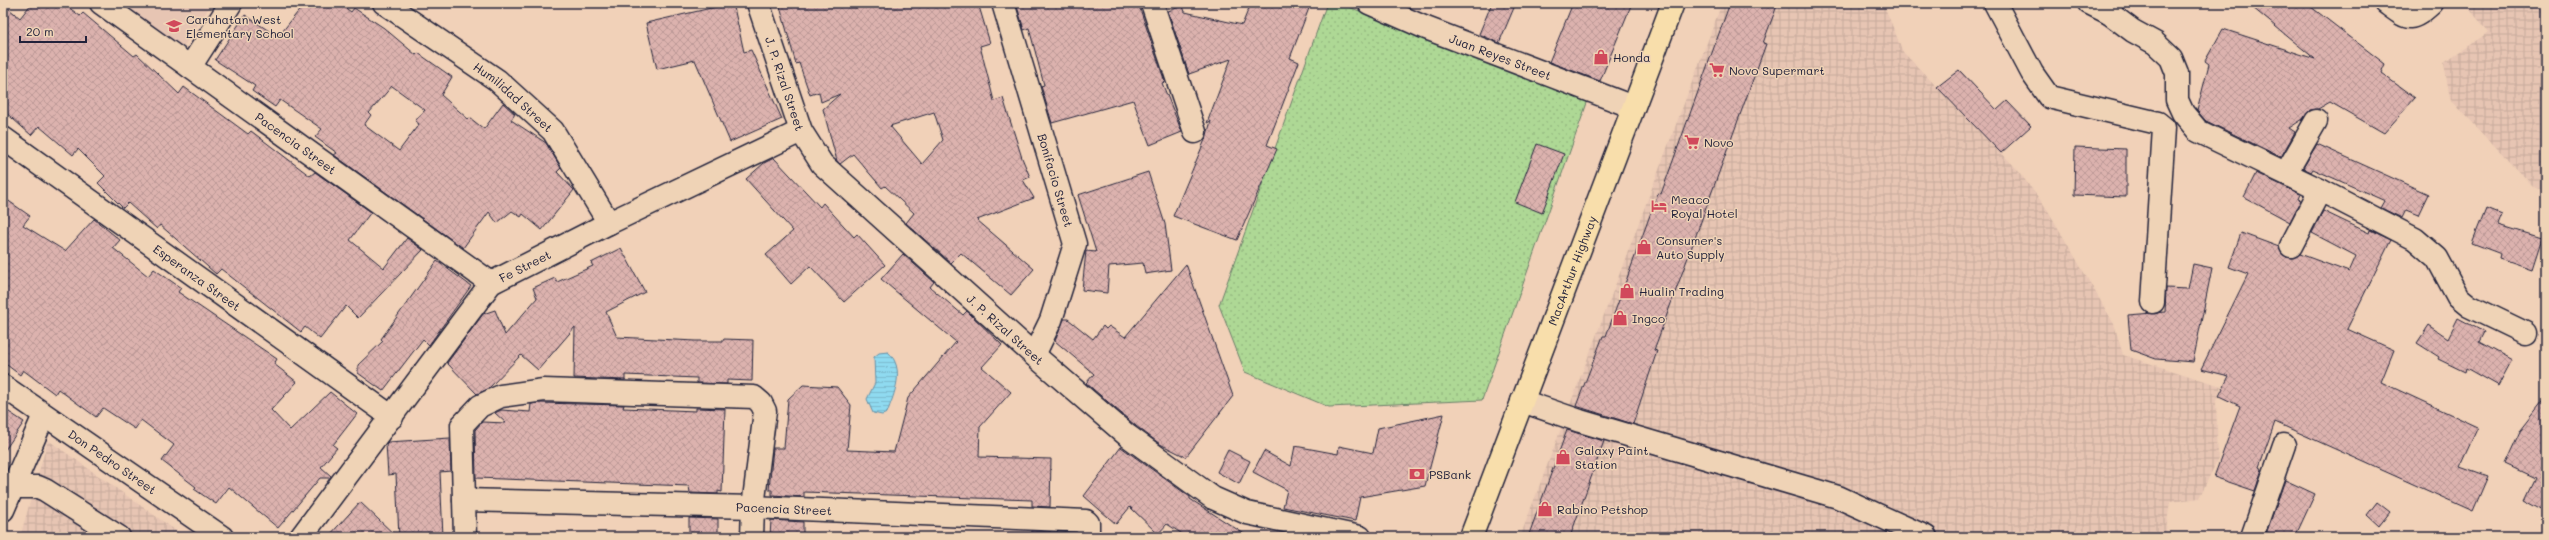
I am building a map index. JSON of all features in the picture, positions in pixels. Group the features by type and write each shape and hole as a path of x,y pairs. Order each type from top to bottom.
{"highway":[{"name":"MacArthur Highway","path":"1470,537 1673,3"}],"street":[{"name":"Pacencia Street","path":"101,3 491,283"},
{"path":"190,67 231,3"},
{"name":"Humilidad Street","path":"384,3 497,80 553,131 609,223"},
{"name":"J. P. Rizal Street","path":"758,3 801,131 822,164 1034,355 1128,436 1213,498 1247,513 1360,537"},
{"name":"Bonifacio Street","path":"1003,3 1075,244 1050,320 1034,355"},
{"path":"1152,3 1195,132"},
{"name":"Juan Reyes Street","path":"1369,3 1426,28 1633,107"},
{"path":"1995,3 2032,73 2049,97 2158,122 2164,128 2153,302"},
{"path":"2089,3 2110,8 2132,31 2155,43 2171,58 2177,73 2177,100 2183,113 2198,131 2286,173 2415,239 2437,258 2458,297 2469,306 2525,333"},
{"path":"2386,3 2409,18 2416,18 2432,3"},
{"path":"2286,173 2316,121"},
{"name":"Fe Street","path":"301,537 491,283 609,223 801,131"},
{"name":"Esperanza Street","path":"3,138 392,417"},
{"path":"2291,246 2320,190"},
{"name":"Don Pedro Street","path":"3,386 222,537"},
{"path":"464,537 462,425 480,406 501,396 544,390 754,397 761,403 765,411 753,507 752,537"},
{"path":"1522,401 1580,421 1838,497 1926,537"},
{"path":"3,510 44,415"},
{"path":"2252,537 2284,445"},
{"path":"12,487 38,487 45,490 119,537"},
{"name":"Pacencia Street","path":"464,500 753,507 1086,521 1088,523 1088,537"}],"shaded area":[{"name":"Caruhatan West Elementary School","path":"119,3 212,3 182,49"},
{"path":"1722,3 1883,3 1903,52 2016,168 2047,209 2114,324 2123,355 2221,386 2216,401 2218,459 2199,498 2170,502 2165,537 1520,537"},
{"path":"2464,3 2546,3 2546,190 2533,186 2450,99 2444,62 2489,32"},
{"path":"48,440 185,537 20,537"}],"green space":[{"path":"1327,3 1339,3 1588,100 1482,400 1329,407 1245,372 1219,305"}],"water":[{"path":"888,352 896,366 897,382 887,413 882,415 873,413 867,399 875,383 874,357 879,353"}],"building":[{"path":"32,3 63,3 80,16 83,13 134,56 137,54 179,94 184,87 248,134 251,131 310,176 315,172 371,212 350,240 384,268 407,238 423,250 358,318 346,306 320,339 305,327 301,332 221,269 216,274 160,225 157,229 128,203 123,208 98,183 105,176 78,149 73,155 39,126 31,135 3,110 3,4 20,18"},
{"path":"305,3 339,3 351,12 354,8 384,28 416,55 418,53 452,77 441,95 468,119 470,118 484,129 503,103 515,114 511,120 546,143 561,168 557,172 574,190 542,230 523,214 521,217 512,211 497,223 489,212 463,248 334,155 337,153 315,137 322,129 280,100 275,107 252,91 255,86 215,60 245,15 278,37","holes":["392,86 425,110 415,121 419,124 399,151 364,125 371,115 369,113"]},
{"path":"733,3 744,52 751,50 782,119 730,142 695,60 657,69 646,23"},
{"path":"779,3 978,3 990,43 980,46 994,101 1003,98 1022,158 1030,177 1023,180 1034,198 977,220 1034,269 1011,295 961,253 951,263 906,223 914,213 885,186 882,188 853,154 840,164 837,161 823,109 840,94 821,102 819,92 810,95 799,63 796,64","holes":["934,112 943,140 922,164 890,126"]},
{"path":"1016,3 1138,3 1165,82 1162,83 1182,132 1150,145 1133,100 1052,123 1041,86 1044,85 1029,28 1024,30"},
{"path":"1251,3 1311,3 1290,58 1299,62 1267,145 1277,149 1237,240 1173,216 1207,135 1211,121 1207,123 1231,59 1189,74 1168,11 1183,6 1185,12 1242,25"},
{"path":"1492,3 1516,3 1499,43 1479,34"},
{"path":"1573,3 1632,3 1600,81 1549,62"},
{"path":"1730,3 1778,3 1763,43 1766,44 1654,350 1657,351 1633,424 1576,406 1603,336 1606,336 1658,193 1661,194"},
{"path":"2247,3 2306,3 2385,64 2381,73 2415,98 2384,133 2330,102 2318,109 2310,110 2303,119 2289,128 2295,132 2281,157 2206,121 2197,111 2209,64 2205,61 2223,29 2315,59"},
{"path":"1959,70 1997,110 2007,101 2031,126 2001,153 1937,87"},
{"path":"1537,144 1564,154 1542,213 1515,202"},
{"path":"2317,144 2428,194 2418,215 2406,210 2402,218 2381,208 2385,201 2313,169 2311,172 2303,168"},
{"path":"2075,147 2126,149 2126,197 2074,195"},
{"path":"774,158 820,207 823,203 854,237 857,234 885,265 844,302 810,266 791,284 766,255 793,231 746,179 764,163"},
{"path":"1148,172 1165,224 1171,270 1145,274 1143,263 1109,266 1107,293 1082,290 1086,251 1096,252 1078,195"},
{"path":"2256,173 2300,194 2298,199 2301,200 2290,222 2244,197"},
{"path":"3,197 30,216 23,225 65,251 94,219 120,240 113,248 148,276 154,269 181,288 178,292 277,359 274,364 297,382 271,410 290,430 330,392 357,414 333,445 337,448 321,467 331,476 330,478 320,478 278,528 229,487 216,504 194,489 196,487 162,461 174,445 141,420 135,429 103,408 96,417 58,389 55,394 23,370 20,375 3,362"},
{"path":"2486,208 2503,215 2499,225 2542,238 2532,269 2500,258 2501,254 2472,243"},
{"path":"2323,211 2369,233 2370,230 2391,240 2347,329 2394,350 2381,382 2478,427 2460,466 2488,476 2473,511 2275,422 2259,467 2262,469 2255,491 2214,477 2240,406 2219,396 2229,376 2201,369 2248,274 2229,267 2241,233 2279,247 2286,257 2292,258 2300,254 2349,272 2356,256 2312,233"},
{"path":"621,248 645,292 606,312 617,337 695,341 723,341 723,339 753,340 752,381 727,380 727,384 697,383 697,378 625,375 625,380 574,378 575,327 538,370 521,355 488,389 477,394 447,363 483,314 495,310 505,335 537,298 533,288 555,278 557,282 593,266 591,263"},
{"path":"903,254 934,282 930,287 963,315 967,311 1002,345 982,367 1011,392 980,427 979,457 1051,459 1050,507 1032,506 1032,500 804,492 804,497 772,495 772,490 769,490 773,448 784,448 788,399 803,385 837,387 851,405 847,450 894,452 908,398 956,342 881,279"},
{"path":"437,261 471,286 429,345 423,339 383,391 358,373 358,365 383,341 381,339"},
{"path":"1186,264 1233,396 1186,457 1160,444 1136,426 1086,383 1094,374 1055,341 1064,319 1068,319 1093,339 1103,326 1106,329 1109,326 1125,337"},
{"path":"2193,264 2212,268 2193,362 2156,359 2131,350 2128,315 2165,312 2166,288 2188,289"},
{"path":"2458,318 2484,332 2479,342 2512,360 2498,386 2466,368 2465,372 2438,359 2439,357 2417,343 2429,325 2448,338"},
{"path":"2546,397 2546,513 2524,501 2535,478 2505,464 2521,429"},
{"path":"531,404 624,405 623,408 696,411 696,408 725,409 722,492 718,491 718,494 690,493 689,486 476,478 475,430 482,422 506,423 495,413 501,410 530,412"},
{"path":"3,408 24,422 3,453"},
{"path":"1444,414 1425,486 1360,497 1355,521 1283,507 1287,490 1253,472 1264,451 1291,466 1295,446 1338,454 1339,446 1373,453 1378,428"},
{"path":"1567,430 1604,441 1570,537 1528,537"},
{"path":"450,438 451,471 440,472 443,537 399,537 396,474 388,475 386,444 388,442"},
{"path":"1121,447 1190,497 1190,499 1249,537 1187,537 1167,524 1158,534 1130,507 1116,524 1084,496"},
{"path":"1228,450 1250,461 1239,484 1217,472"},
{"path":"2285,480 2315,494 2295,537 2265,537"},
{"path":"360,502 397,537 328,537"},
{"path":"2377,502 2390,512 2379,526 2367,515"},
{"path":"689,518 718,519 718,537 689,537"},
{"path":"771,520 803,522 803,537 770,537"},
{"path":"1032,531 1050,532 1049,537 1031,537"}],"place":[{"name":"Caruhatan West Elementary School","path":"174,26"},
{"name":"Honda","path":"1601,57"},
{"name":"Novo Supermart","path":"1717,70"},
{"name":"Novo","path":"1692,142"},
{"name":"Meaco Royal Hotel","path":"1659,206"},
{"name":"Consumer's Auto Supply","path":"1644,247"},
{"name":"Hualin Trading","path":"1627,291"},
{"name":"Ingco","path":"1620,318"},
{"name":"Galaxy Paint Station","path":"1563,457"},
{"name":"PSBank","path":"1417,474"},
{"name":"Rabino Petshop","path":"1545,509"}]}
